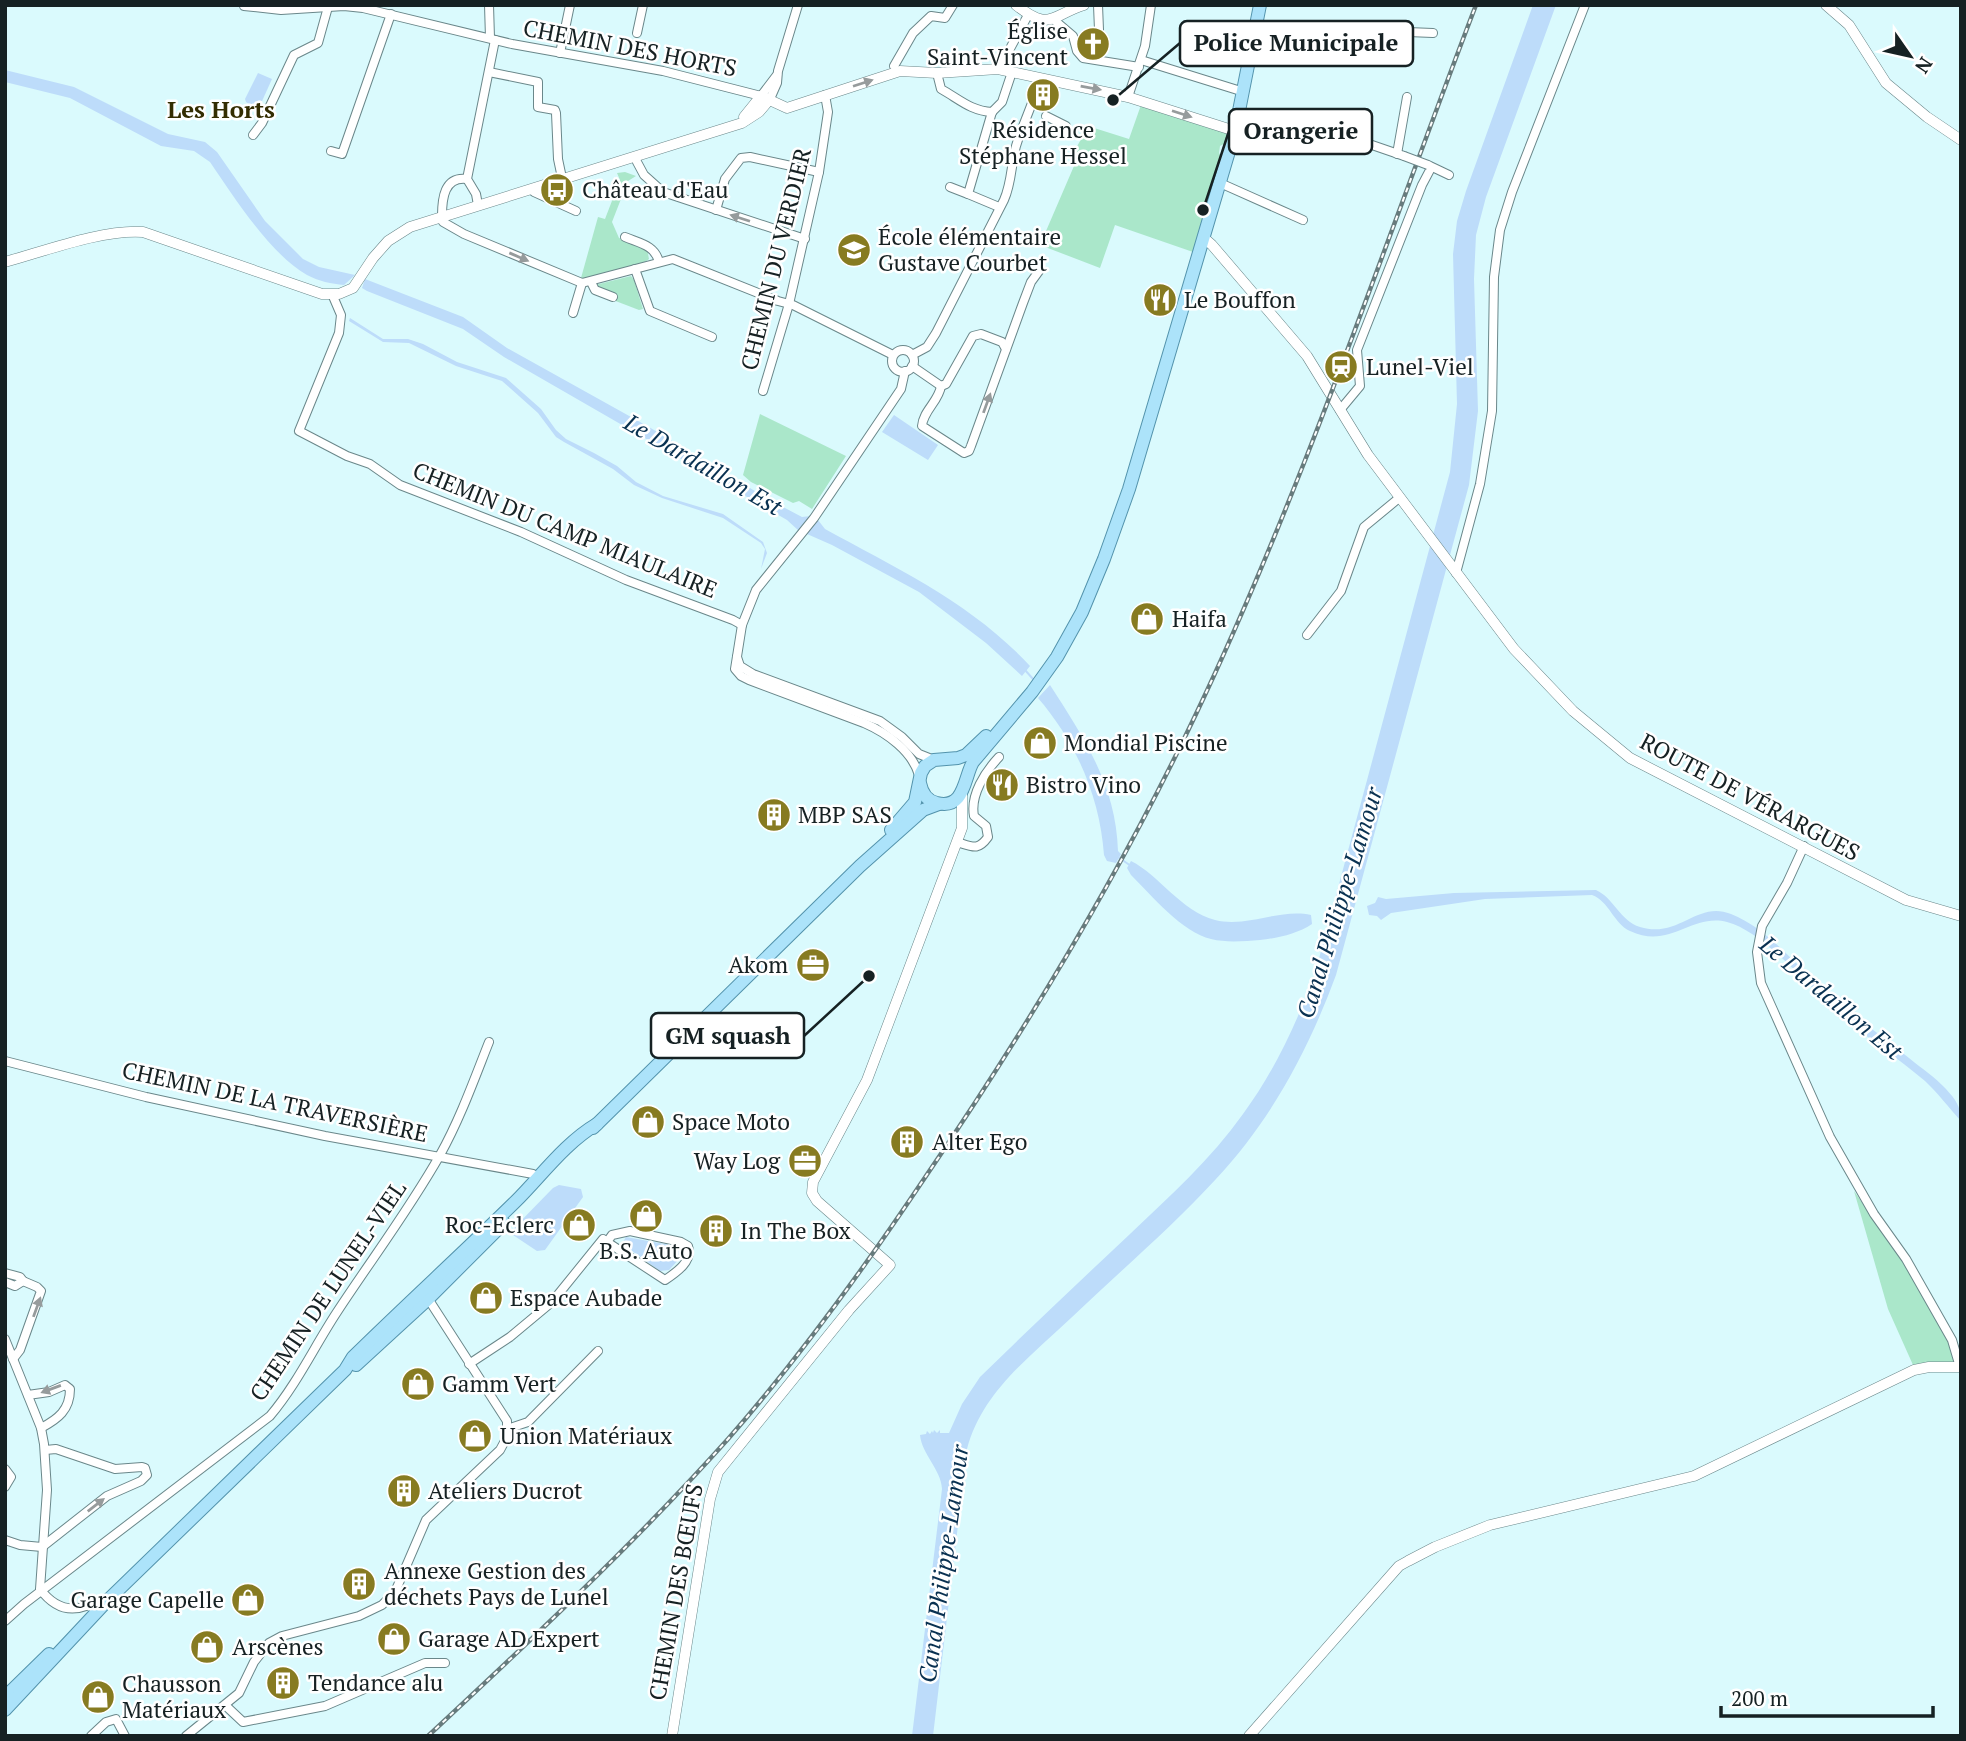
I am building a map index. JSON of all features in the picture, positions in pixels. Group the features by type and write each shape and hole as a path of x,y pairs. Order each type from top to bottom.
{"main road":[{"path":"5,1710 108,1600 345,1370 354,1357 542,1184 597,1124 860,866 923,810 951,803 962,794 974,762 1044,675 1082,612 1104,559 1129,489 1235,131 1259,5"},
{"path":"860,866 915,802 925,766 941,759 966,755 1020,705"},
{"path":"941,759 959,765 966,778"},
{"path":"920,781 927,798 941,804"},
{"path":"425,1294 537,1178 583,1133 597,1124"},
{"path":"5,1697 51,1652 65,1645"}],"street":[{"path":"477,208 476,194 467,179 488,72 492,39 489,5"},
{"path":"560,53 570,5"},
{"path":"637,33 643,5"},
{"path":"5,262 118,232 143,232 322,294 347,292 388,241 410,227 636,160 738,123 765,98 777,75 798,5"},
{"path":"1016,5 1028,15 1045,20 1084,5"},
{"path":"1098,5 1099,30"},
{"path":"1128,97 1140,64 1151,5"},
{"path":"1454,569 1480,484 1492,411 1494,277 1500,230 1512,192 1585,5"},
{"path":"1826,5 1849,26 1886,83 1927,117 1961,140"},
{"name":"CHEMIN DES HORTS","path":"244,6 281,10 344,6 391,14 492,39 663,71 765,98"},
{"path":"894,66 913,33 931,16 945,18 957,6"},
{"path":"253,135 262,123 294,55 317,43 328,7"},
{"path":"331,151 342,154 391,14"},
{"path":"968,194 992,112 1002,102 1007,71 1005,58 1028,15"},
{"path":"1053,19 1073,36 1077,51 1083,58 1140,64 1244,92"},
{"path":"1256,26 1433,33"},
{"path":"765,98 787,108 900,71 1007,71 1128,97 1235,131"},
{"path":"488,72 538,82 538,107 555,110 556,113 558,159 562,178"},
{"path":"937,73 941,89 969,107 992,112"},
{"path":"920,781 916,766 907,753 882,732 741,676 735,669 737,654 742,625 756,590 814,518 901,389 912,355 927,347 936,333 1011,181 1019,136 1040,79"},
{"name":"CHEMIN DU VERDIER","path":"763,391 805,239 828,112 825,95"},
{"path":"1400,155 1407,97"},
{"path":"1046,116 1066,126 1063,133"},
{"path":"1238,118 1340,134 1449,175"},
{"path":"716,210 726,180 741,158 750,157 819,172"},
{"path":"534,190 562,178 636,160"},
{"path":"636,160 659,190 805,239"},
{"path":"1340,410 1360,386 1357,350 1430,167"},
{"path":"443,219 443,197 448,185 457,179 467,179"},
{"path":"1220,183 1303,220"},
{"path":"950,187 999,207"},
{"path":"534,190 576,211"},
{"path":"443,219 464,234 587,283 595,290 612,297"},
{"path":"625,237 652,249 659,262"},
{"name":"ROUTE DE VÉRARGUES","path":"1204,238 1307,356 1368,455 1514,649 1573,710 1630,758 1906,900 1961,916"},
{"path":"573,313 587,283 668,259 789,304 893,355"},
{"path":"635,269 650,311 712,337"},
{"path":"1006,349 1002,342 981,334 973,336 946,384 941,386 922,419 922,426 960,452 964,453 971,446 1031,282 1039,271"},
{"name":"CHEMIN DU CAMP MIAULAIRE","path":"332,295 342,324 299,431 347,456 370,464 400,485 521,533 626,580 742,625"},
{"path":"893,355 901,350 912,355"},
{"path":"893,355 893,366 898,370 908,369 941,386"},
{"path":"1307,635 1341,591 1364,527 1399,498"},
{"path":"737,654 740,666 746,670 880,721 919,754 941,759"},
{"path":"958,841 974,848 982,845 988,836 986,826 974,816 972,805 986,770 999,757"},
{"path":"958,841 963,822 962,794"},
{"path":"941,804 954,812 960,823 958,841"},
{"name":"CHEMIN DES BŒUFS","path":"671,1736 710,1499 718,1472 849,1310 890,1265 817,1202 812,1193 813,1182 867,1080 958,841"},
{"path":"1249,1736 1399,1566 1434,1547 1512,1519 1694,1476 1914,1370 1961,1367 1952,1340 1906,1259 1874,1214 1830,1137 1761,983 1758,940 1762,926 1787,883 1804,846"},
{"name":"CHEMIN DE LUNEL-VIEL","path":"5,1621 270,1416 299,1378 332,1320 439,1157 464,1105 489,1042"},
{"name":"CHEMIN DE LA TRAVERSIÈRE","path":"5,1061 146,1097 326,1136 533,1174 537,1178"},
{"path":"469,1364 510,1337 552,1302 603,1240 665,1279 687,1261 690,1252 688,1246 681,1242 631,1231 612,1235 607,1242"},
{"path":"5,1273 20,1278 41,1291 20,1350 13,1359"},
{"path":"5,1282 15,1286 23,1281"},
{"path":"186,1736 239,1693 254,1662 269,1643 282,1636 359,1616 382,1605 395,1592 426,1520 500,1450 507,1437 508,1421 425,1294"},
{"path":"6,1342 41,1428 45,1450 47,1490 41,1591 48,1600 68,1609 83,1608 100,1599 108,1600"},
{"path":"508,1429 528,1422 598,1351"},
{"path":"28,1395 49,1392 61,1385 70,1388 64,1412 41,1428"},
{"path":"5,1540 20,1545 42,1547 107,1496 141,1481 147,1472 142,1467 115,1469 56,1449 45,1450"},
{"path":"5,1469 11,1477 5,1488"},
{"path":"226,1706 243,1722 325,1706 425,1663 445,1663"},
{"path":"91,1736 106,1723 116,1719 125,1736"}],"green space":[{"path":"1141,105 1229,133 1227,142 1220,146 1221,156 1193,252 1115,225 1100,268 1040,245 1074,166 1070,159 1085,132 1089,133 1091,127 1129,139"},
{"path":"625,172 636,176 628,181 612,222 619,238 647,249 649,259 581,278 598,217 605,219 620,180 617,173"},
{"path":"631,276 643,309 639,310 613,300 595,285"},
{"path":"760,414 846,456 812,509 799,501 793,503 751,482 743,475"},
{"path":"1854,1191 1911,1273 1956,1355 1952,1364 1913,1365 1888,1309"}],"water":[{"name":"Canal Philippe-Lamour","path":"1533,5 1556,5 1486,197 1476,235 1474,279 1478,411 1469,485 1336,975 1313,1031 1286,1083 1271,1109 1236,1156 1181,1215 1009,1377 984,1410 967,1449 933,1736 912,1736 942,1489 920,1435 926,1434 927,1431 933,1433 934,1430 937,1433 940,1430 940,1433 949,1433 962,1404 980,1377 1175,1191 1231,1131 1274,1065 1314,977 1450,472 1457,404 1453,254 1457,221"},
{"path":"5,70 74,87 168,134 205,142 217,152 265,221 303,259 319,267 355,275 344,285 335,284 320,281 293,266 254,224 210,162 194,151 161,146 70,98 5,82"},
{"path":"258,73 272,79 258,110 245,99"},
{"path":"365,279 463,317 507,348 649,427 768,499 802,517 811,516 799,531 787,520 504,357 463,329 367,291 362,288"},
{"path":"350,318 383,339 408,339 457,362 506,378 541,409 566,439 617,466 636,482 663,496 723,514 763,542 767,553 761,569 765,549 761,543 723,518 662,498 634,485 613,469 556,437 538,413 502,381 456,366 409,343 383,342 349,321"},
{"path":"894,415 938,445 928,460 882,432"},
{"path":"818,520 825,529 934,589 959,606 1008,644 1030,666 1022,676 986,643 919,592 807,534"},
{"path":"1050,685 1086,743 1105,783 1116,827 1118,851 1121,854 1116,863 1107,861 1104,855 1097,812 1084,771 1064,733 1038,698"},
{"path":"1131,861 1191,909 1215,920 1239,922 1299,914 1311,915 1312,924 1274,938 1236,941 1211,939 1190,929 1168,912 1131,875 1127,868"},
{"path":"1596,890 1608,898 1627,920 1640,927 1666,928 1698,915 1719,911 1731,914 1758,929 1835,1000 1942,1085 1957,1103 1961,1121 1925,1081 1837,1012 1785,961 1741,927 1727,922 1702,922 1669,934 1644,936 1624,928 1603,902 1592,895 1485,899 1391,913 1381,920 1377,916 1369,915 1367,906 1375,903 1378,897 1386,899 1454,893"},
{"path":"559,1185 581,1189 583,1197 545,1250 537,1251 513,1235 514,1228"},
{"path":"626,1237 676,1246 681,1251 681,1257 669,1270 660,1271 625,1246 623,1242"}],"waterway":[{"name":"Le Dardaillon Est","path":"1025,670 1033,679"},
{"name":"Le Dardaillon Est","path":"1118,857 1131,866"}],"railway":[{"path":"428,1736 619,1554 755,1408 831,1311 879,1244 1036,1007 1136,834 1236,628 1343,363 1476,5"}],"place":[{"name":"Église Saint-Vincent","path":"1093,44"},
{"name":"Résidence Stéphane Hessel","path":"1043,95"},
{"name":"Police Municipale","path":"1113,100"},
{"name":"Château d'Eau","path":"557,190"},
{"name":"Orangerie","path":"1203,210"},
{"name":"École élémentaire Gustave Courbet","path":"854,250"},
{"name":"Le Bouffon","path":"1160,300"},
{"name":"Lunel-Viel","path":"1341,367"},
{"name":"Haifa","path":"1147,619"},
{"name":"Mondial Piscine","path":"1040,743"},
{"name":"Bistro Vino","path":"1002,785"},
{"name":"MBP SAS","path":"774,815"},
{"name":"Akom","path":"813,965"},
{"name":"GM squash","path":"869,976"},
{"name":"Space Moto","path":"648,1122"},
{"name":"Alter Ego","path":"907,1142"},
{"name":"Way Log","path":"805,1161"},
{"name":"B.S. Auto","path":"646,1216"},
{"name":"Roc-Eclerc","path":"579,1225"},
{"name":"In The Box","path":"716,1231"},
{"name":"Espace Aubade","path":"486,1298"},
{"name":"Gamm Vert","path":"418,1384"},
{"name":"Union Matériaux","path":"475,1436"},
{"name":"Ateliers Ducrot","path":"404,1491"},
{"name":"Annexe Gestion des déchets Pays de Lunel","path":"359,1584"},
{"name":"Garage Capelle","path":"248,1600"},
{"name":"Garage AD Expert","path":"394,1639"},
{"name":"Arscènes","path":"207,1647"},
{"name":"Tendance alu","path":"283,1683"},
{"name":"Chausson Matériaux","path":"98,1697"}],"district":[{"name":"Les Horts","path":"221,110"}]}
